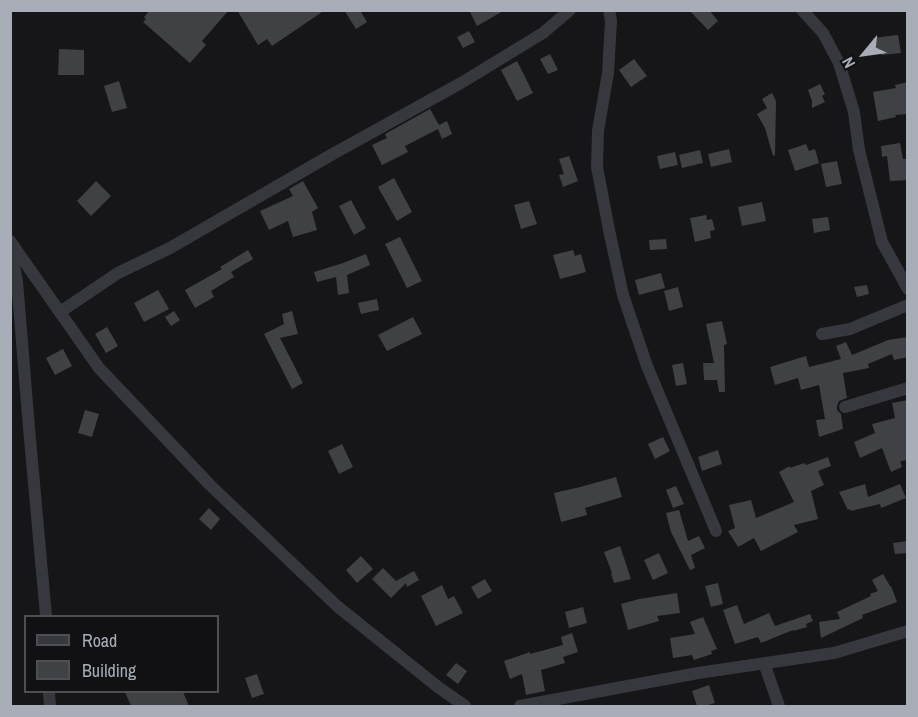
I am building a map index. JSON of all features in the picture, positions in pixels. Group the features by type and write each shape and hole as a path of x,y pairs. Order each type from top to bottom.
{"street":[{"path":"60,312 118,273 170,248 461,83 543,33 570,10"},
{"path":"609,10 611,21 608,73 598,131 597,166 609,230 623,295 647,366 716,531"},
{"path":"802,10 823,33 839,63 854,112 859,150 882,242 908,289"},
{"path":"10,241 99,368 210,485 337,606 465,706"},
{"path":"10,246 17,280 46,615"},
{"path":"822,334 850,328 908,305"},
{"path":"845,407 908,388"},
{"path":"520,706 698,673 834,653 908,632"},
{"path":"764,663 779,706"}],"building":[{"path":"150,10 229,10 202,41 206,45 190,63 143,22"},
{"path":"237,10 325,10 272,46 267,39 258,45"},
{"path":"344,10 360,10 367,22 356,29"},
{"path":"469,10 505,10 477,26"},
{"path":"689,10 709,10 718,21 708,30"},
{"path":"469,31 475,42 463,48 457,37"},
{"path":"898,35 901,53 881,55 880,49 874,49 873,38"},
{"path":"59,49 84,50 84,75 58,75"},
{"path":"550,54 558,70 548,74 540,59"},
{"path":"634,59 647,76 631,87 619,70"},
{"path":"517,61 533,93 517,101 501,70"},
{"path":"119,81 127,108 112,112 104,86"},
{"path":"908,82 908,114 895,115 896,117 878,121 873,92 896,88 895,85"},
{"path":"820,84 825,94 822,96 825,102 812,108 808,90"},
{"path":"772,93 776,101 775,155 773,156 765,128 757,114 767,108 762,99"},
{"path":"430,109 439,125 447,121 452,134 442,139 438,129 405,146 408,152 382,165 372,145 387,138 385,134"},
{"path":"900,143 903,159 908,159 908,180 890,181 887,156 882,157 881,146"},
{"path":"806,144 809,151 815,149 819,163 795,171 788,150"},
{"path":"729,149 732,162 711,167 708,154"},
{"path":"700,150 703,163 682,168 679,155"},
{"path":"675,152 678,165 660,169 657,156"},
{"path":"569,156 578,181 563,187 559,175 564,174 559,159"},
{"path":"837,161 842,184 826,187 821,164"},
{"path":"394,178 412,212 397,221 378,187"},
{"path":"96,181 111,196 91,216 77,201"},
{"path":"303,181 318,208 312,212 317,230 293,237 288,221 269,230 260,211 293,196 289,189"},
{"path":"351,200 366,228 354,235 339,206"},
{"path":"529,201 537,224 521,229 514,205"},
{"path":"762,202 766,221 742,226 738,207"},
{"path":"706,215 707,220 712,219 715,230 710,231 711,238 695,242 690,218"},
{"path":"828,217 830,230 814,233 812,219"},
{"path":"400,237 422,281 407,288 385,244"},
{"path":"666,239 667,249 650,250 649,240"},
{"path":"248,250 253,259 231,272 234,277 211,291 214,297 195,308 185,290 222,269 220,267"},
{"path":"573,250 575,256 581,254 586,272 560,279 553,255"},
{"path":"366,254 370,265 347,275 349,293 338,295 336,277 317,282 314,272"},
{"path":"661,273 665,288 639,295 635,280"},
{"path":"867,285 869,294 857,297 854,287"},
{"path":"678,287 683,307 669,311 664,291"},
{"path":"158,290 169,309 144,322 134,303"},
{"path":"377,299 379,310 361,314 358,303"},
{"path":"174,311 180,320 171,326 165,317"},
{"path":"292,311 298,334 280,338 303,383 292,389 264,334 284,324 282,314"},
{"path":"413,317 422,334 387,351 378,335"},
{"path":"722,321 727,344 724,345 725,392 719,392 717,380 704,380 703,363 714,363 706,324"},
{"path":"107,327 118,346 106,353 95,334"},
{"path":"908,337 908,357 894,360 892,354 868,364 869,368 843,373 847,398 839,401 837,410 841,414 843,429 819,437 816,420 825,419 819,385 801,390 798,378 775,385 770,367 806,356 809,367 841,359 836,346 846,342 852,355 888,340"},
{"path":"63,349 72,366 55,375 46,358"},
{"path":"683,363 687,384 676,386 672,365"},
{"path":"908,400 908,460 900,461 902,467 891,472 882,448 860,458 854,442 875,433 872,424 895,418 892,403"},
{"path":"85,410 99,414 92,437 78,433"},
{"path":"663,437 670,451 655,459 648,444"},
{"path":"342,444 353,467 339,474 328,451"},
{"path":"718,450 722,464 702,471 698,457"},
{"path":"828,457 831,466 818,471 824,485 811,491 818,519 794,525 798,532 761,551 754,538 738,547 728,531 735,528 729,505 751,500 756,518 794,502 779,472 790,466 790,468 804,463 806,465"},
{"path":"616,477 622,497 585,508 587,515 561,522 554,493"},
{"path":"865,484 868,497 900,484 906,498 881,508 880,504 848,510 839,492"},
{"path":"676,486 684,504 673,508 666,490"},
{"path":"209,508 220,519 211,530 199,519"},
{"path":"679,510 688,541 699,536 705,548 691,555 695,568 690,570 671,532 666,513"},
{"path":"908,541 908,553 895,554 893,543"},
{"path":"620,546 631,579 614,583 604,552"},
{"path":"659,553 668,573 653,580 644,560"},
{"path":"361,556 373,569 357,583 346,570"},
{"path":"383,568 396,581 414,571 419,580 407,587 406,583 391,598 372,579"},
{"path":"883,574 897,602 862,615 863,618 821,638 819,622 840,619 837,612 878,591 872,580"},
{"path":"485,579 492,591 478,599 471,587"},
{"path":"718,583 723,604 711,607 705,586"},
{"path":"442,585 448,599 454,596 463,613 436,626 421,596"},
{"path":"677,593 680,613 657,616 659,621 628,630 621,604"},
{"path":"737,605 744,624 769,613 775,626 810,614 813,621 806,624 807,627 761,643 758,637 735,644 723,610"},
{"path":"583,607 587,623 569,628 565,612"},
{"path":"703,617 717,649 711,651 712,654 694,660 692,655 673,658 670,638 695,634 690,622"},
{"path":"572,633 578,652 563,657 565,663 541,670 545,691 526,695 522,674 510,679 504,661 530,652 530,654 563,645 561,637"},
{"path":"456,663 467,671 458,684 446,675"},
{"path":"257,674 264,694 252,698 245,678"},
{"path":"709,685 715,703 697,706 692,691"},
{"path":"125,693 183,693 189,706 131,706"}]}
